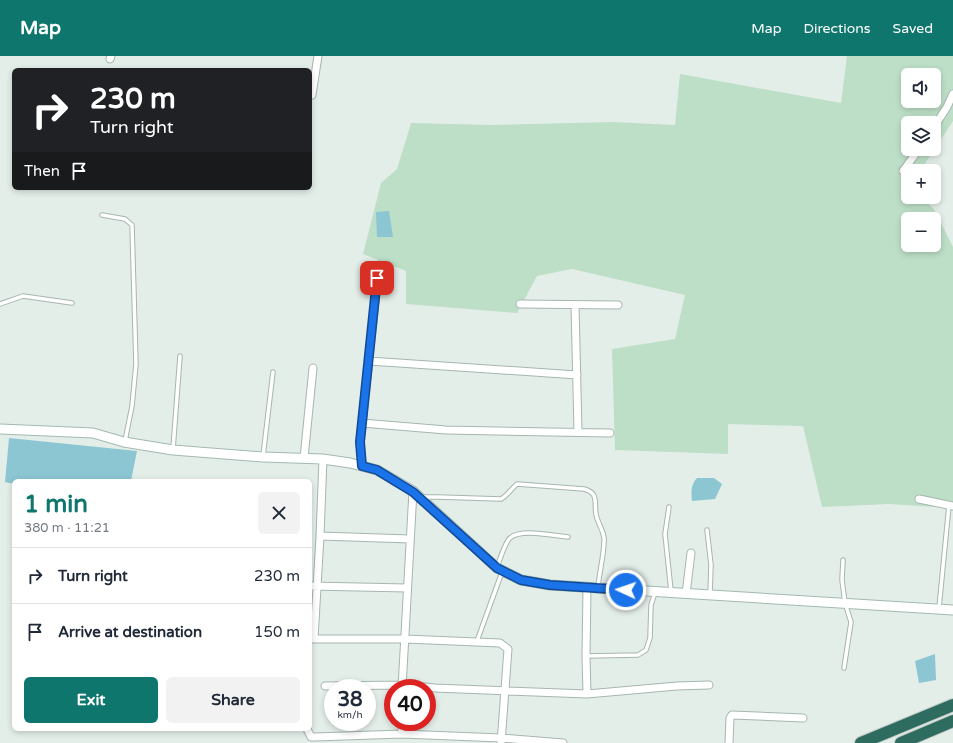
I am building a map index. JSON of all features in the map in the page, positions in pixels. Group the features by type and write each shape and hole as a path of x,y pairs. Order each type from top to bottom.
{"highway":[{"path":"860,743 953,705"},
{"path":"901,743 953,721"}],"street":[{"path":"312,95 318,56"},
{"path":"941,116 953,94"},
{"path":"362,466 360,442 379,265"},
{"path":"520,304 618,305"},
{"path":"575,305 578,432"},
{"path":"369,361 577,375"},
{"path":"304,458 313,368"},
{"path":"362,423 446,430 610,433"},
{"path":"0,428 93,433 124,442 173,450 263,457 323,459 377,470 416,495 500,569 521,580 550,585 586,588 953,610"},
{"path":"323,459 320,536 314,586 312,639 406,639 500,643 508,649 501,741"},
{"path":"403,679 406,639 410,539 416,495"},
{"path":"919,499 951,506"},
{"path":"320,536 410,539"},
{"path":"686,594 691,553"},
{"path":"314,586 407,588"},
{"path":"586,588 586,656 588,694"},
{"path":"436,688 588,694 677,686 709,685"},
{"path":"729,743 730,718 732,715 803,718"},
{"path":"309,731 311,737 315,738 402,734 501,741 563,743"}],"lane":[{"path":"102,215 125,219 132,225 136,364 132,406 124,442"},
{"path":"0,304 23,296 72,303"},
{"path":"173,450 180,356"},
{"path":"263,457 274,372"},
{"path":"416,495 501,499 508,496 517,484 590,491 595,496 596,515 604,538 597,588"},
{"path":"939,609 951,506"},
{"path":"669,507 664,534 671,593"},
{"path":"707,530 711,566 710,596"},
{"path":"477,642 509,539 516,534 526,533 568,537"},
{"path":"843,560 842,580 845,603 851,622 844,668"},
{"path":"586,656 638,655 646,650 650,638 651,605 655,592"}],"green space":[{"path":"847,56 953,56 953,121 941,139 941,116 901,116 901,156 930,156 925,164 901,164 901,204 929,204 936,212 901,212 901,252 941,252 941,223 953,247 953,508 889,504 822,507 803,426 728,424 728,454 615,450 612,349 675,339 685,295 572,269 537,276 517,313 406,304 406,271 363,254 381,183 397,169 411,123 490,125 613,122 675,125 680,74 841,103"}],"water":[{"path":"389,211 393,237 377,237 376,212"},
{"path":"9,438 137,451 131,479 12,479 12,484 5,482"},
{"path":"697,478 714,478 722,484 715,499 692,501 692,488"},
{"path":"935,654 936,680 919,683 915,661"}],"route":[{"path":"377,278 360,442 362,466 377,470 413,492 497,568 521,580 550,585 626,590"}]}
